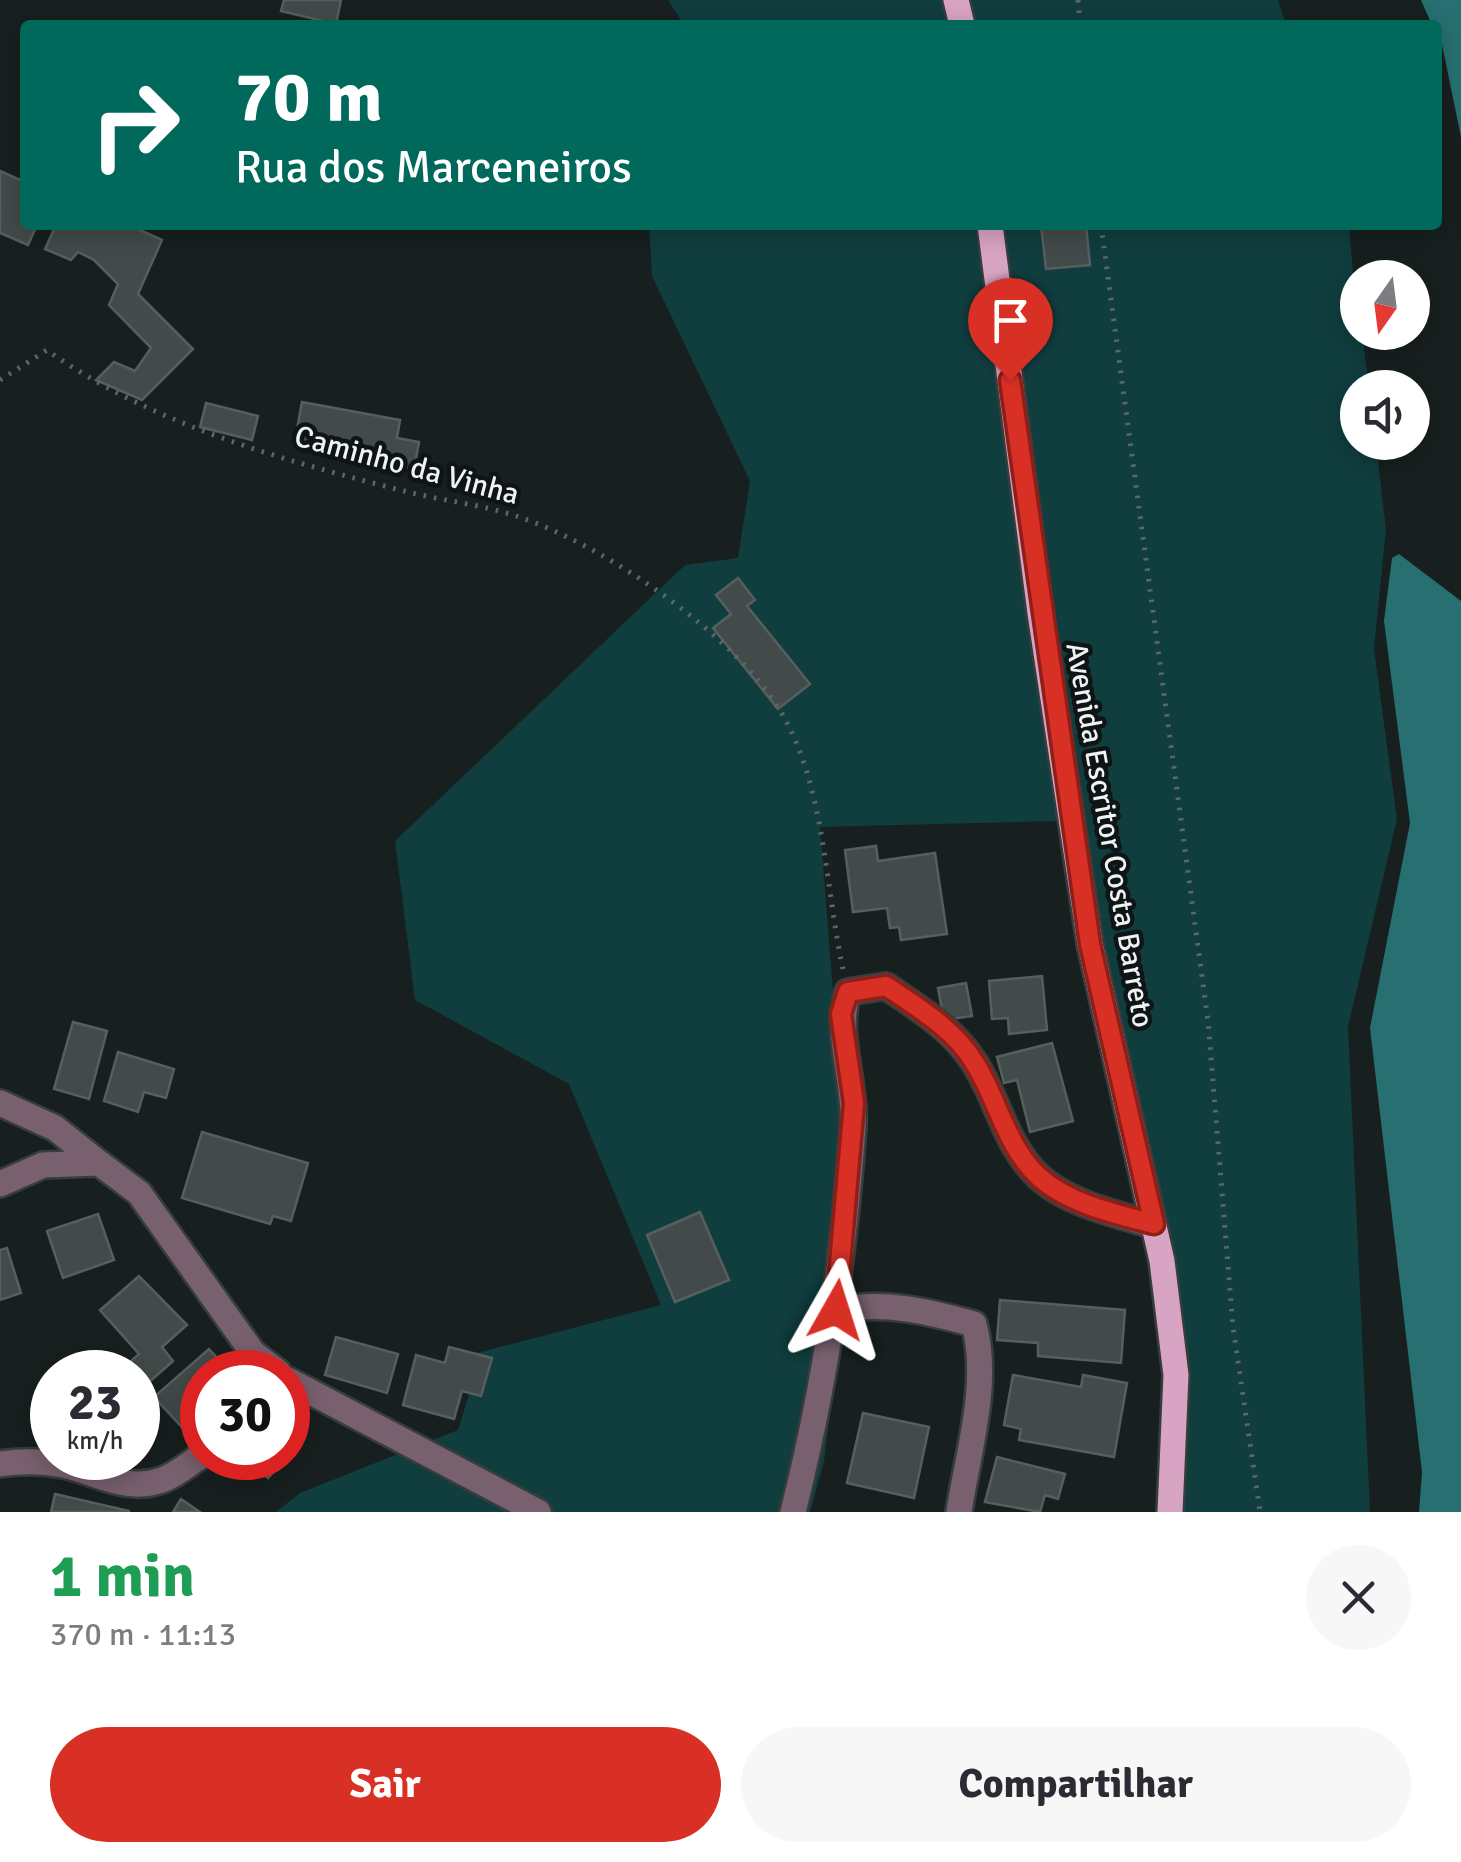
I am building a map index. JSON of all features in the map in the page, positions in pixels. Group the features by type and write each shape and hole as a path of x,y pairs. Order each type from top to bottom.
{"main road":[{"name":"Avenida Escritor Costa Barreto","path":"991,230 1040,613 1090,944 1154,1224 1176,1375 1170,1512"}],"street":[{"path":"793,1512 836,1310 854,1103 841,1014 848,992 886,986 935,1020 974,1061 1006,1133 1040,1178 1095,1208 1154,1224"},
{"path":"0,1103 55,1128 139,1194 251,1350"},
{"path":"0,1184 43,1165 100,1162"},
{"path":"836,1310 866,1305 912,1307 974,1324 980,1348 980,1377 959,1512"},
{"path":"310,1392 538,1512"},
{"path":"0,1464 21,1461 66,1466 108,1481 143,1484 165,1479 180,1469"}],"path":[{"path":"1102,230 1208,1021 1232,1327 1260,1512"},
{"name":"Caminho da Vinha","path":"0,380 46,350 87,379 231,438 319,469 517,516 611,561 700,622 740,661 781,712 807,775 848,992"}],"shaded area":[{"path":"668,0 1278,0 1284,20 681,20"},
{"path":"1421,0 1461,0 1461,137 1442,44 1442,20 1430,20"},
{"path":"649,230 1349,230 1352,260 1340,260 1340,350 1364,350 1367,370 1340,370 1340,460 1378,460 1386,530 1374,649 1397,819 1348,1027 1370,1512 1177,1512 1184,1350 1061,821 820,827 851,1219 824,1462 810,1512 276,1512 300,1493 458,1430 480,1359 473,1354 661,1305 569,1084 415,1000 395,841 685,565 738,558 750,481 652,276"},
{"path":"1399,554 1461,601 1461,1512 1419,1512 1422,1472 1370,1028 1410,823 1384,621 1392,558"}],"building":[{"path":"284,0 341,0 337,20 281,11"},
{"path":"0,171 20,180 20,230 35,230 28,245 0,233"},
{"path":"54,230 140,230 162,240 138,294 193,349 142,400 96,380 114,362 135,371 151,348 109,305 118,284 94,260 78,252 71,260 45,249"},
{"path":"1042,230 1086,230 1090,265 1046,269"},
{"path":"302,402 400,420 397,438 419,442 414,469 346,457 347,449 295,440"},
{"path":"206,403 258,416 252,440 200,427"},
{"path":"738,578 755,600 747,606 810,684 778,709 713,628 731,614 716,595"},
{"path":"876,846 878,861 935,853 947,934 901,940 899,927 890,928 887,908 853,912 845,850"},
{"path":"1042,976 1047,1030 1009,1034 1008,1018 992,1019 989,981"},
{"path":"966,983 972,1016 944,1020 938,988"},
{"path":"73,1022 107,1031 89,1099 54,1089"},
{"path":"1052,1043 1073,1121 1030,1132 1017,1080 1004,1083 997,1057"},
{"path":"118,1052 174,1069 166,1098 144,1092 138,1112 104,1101"},
{"path":"202,1132 308,1163 291,1221 273,1216 270,1224 182,1198"},
{"path":"700,1212 729,1280 675,1302 647,1235"},
{"path":"98,1214 114,1260 63,1278 47,1231"},
{"path":"7,1248 21,1293 0,1300 0,1250"},
{"path":"139,1276 187,1325 162,1347 173,1361 160,1373 160,1350 135,1350 100,1310"},
{"path":"1000,1300 1125,1310 1121,1363 1038,1356 1038,1343 997,1340"},
{"path":"336,1337 398,1354 387,1393 325,1375"},
{"path":"449,1347 492,1358 481,1396 462,1391 454,1419 403,1405 416,1355 445,1363"},
{"path":"180,1374 180,1425 160,1403 160,1392"},
{"path":"1013,1375 1081,1387 1083,1375 1127,1383 1114,1457 1019,1440 1021,1429 1004,1425"},
{"path":"863,1413 929,1427 914,1498 847,1483"},
{"path":"997,1457 1065,1474 1058,1499 1045,1495 1040,1512 985,1502"},
{"path":"55,1494 129,1511 129,1512 51,1512"},
{"path":"181,1499 200,1512 173,1512"}],"route":[{"path":"836,1310 854,1103 841,1014 848,992 886,986 935,1020 974,1061 1006,1133 1040,1178 1095,1208 1154,1224 1090,944 1040,613 1010,380"}]}
